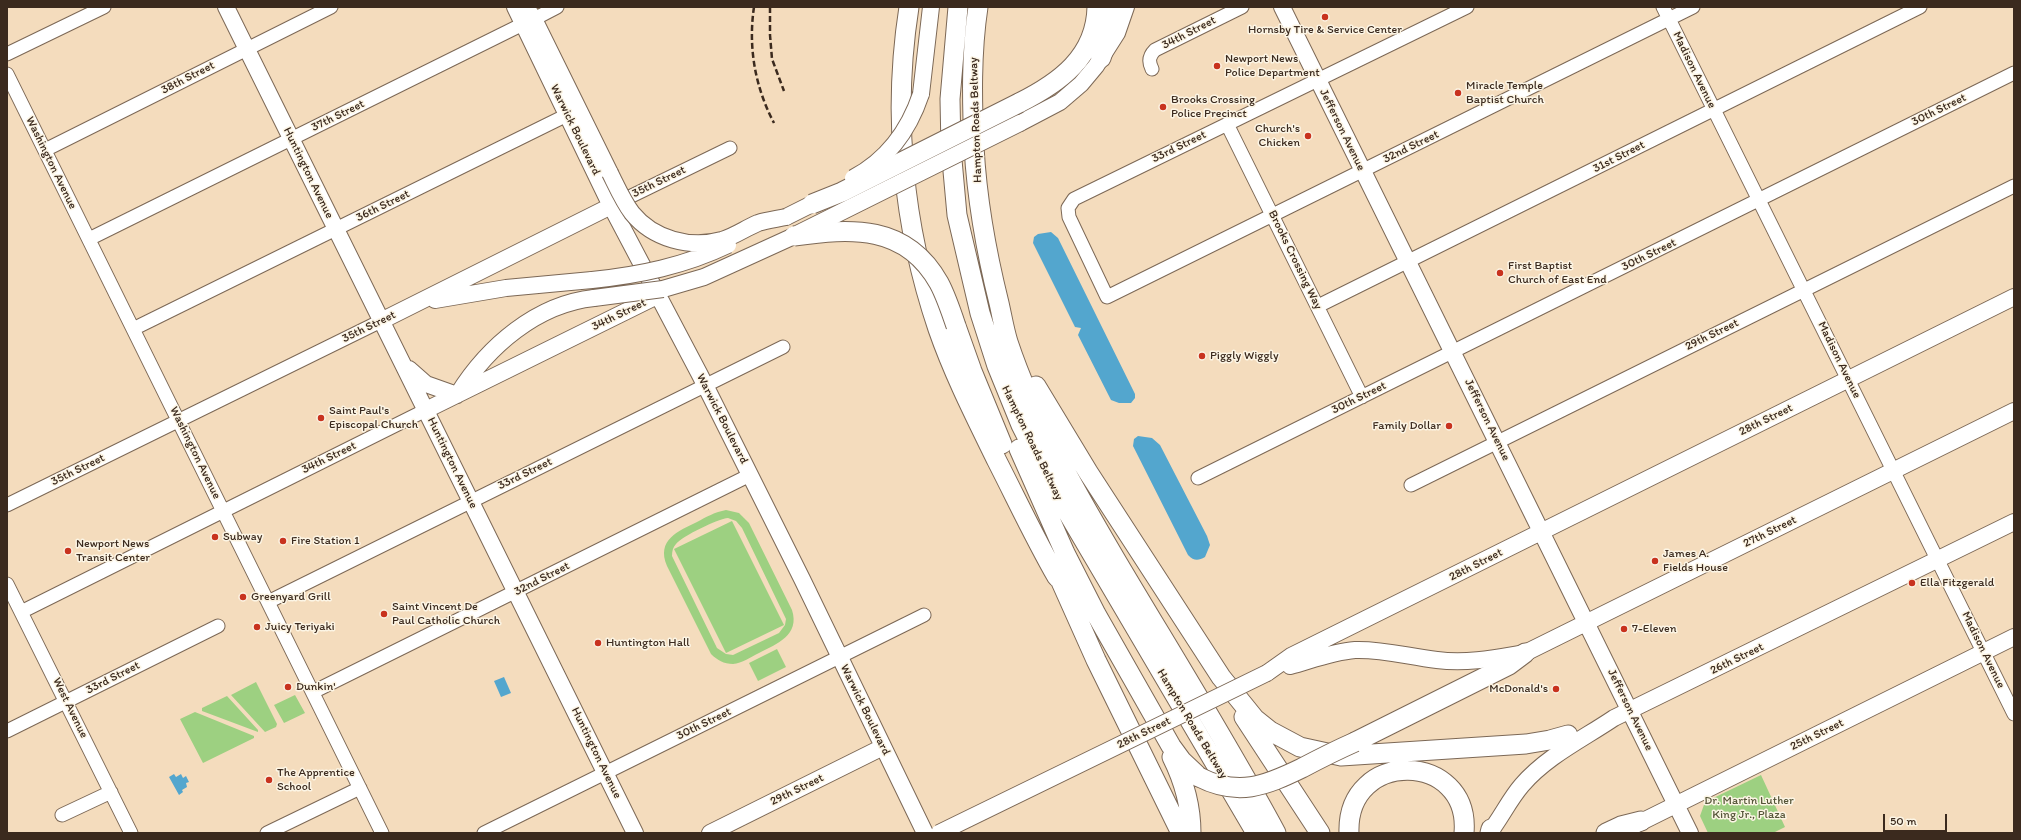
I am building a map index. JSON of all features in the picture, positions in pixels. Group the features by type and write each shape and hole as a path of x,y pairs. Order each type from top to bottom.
{"highway":[{"path":"909,7 901,76 903,159 910,219 922,278 938,329 966,399 1039,545 1057,576 1181,833"},
{"name":"Hampton Roads Beltway","path":"958,7 950,98 951,148 957,215 973,285 991,349 1004,387 1036,456 1078,533 1256,833"},
{"name":"Hampton Roads Beltway","path":"978,7 974,41 973,81 973,128 978,189 986,245 1000,308 1014,357 1054,449 1078,494 1213,721 1276,833"},
{"path":"973,81 988,7"},
{"path":"812,204 842,192 1019,103 1056,82 1076,63 1093,31 1097,7"},
{"path":"1100,58 1109,33 1115,7"},
{"path":"957,215 960,268 964,287 983,355 998,395 1022,454 1068,558 1112,645 1150,713 1176,753 1192,783 1189,804 1191,833"},
{"path":"794,236 832,231 855,231 882,236 904,246 921,260 935,276 945,295 991,418 1047,546 1057,576"},
{"path":"1000,308 1024,361 1056,420 1221,677 1245,718 1320,833"},
{"path":"1192,783 1249,788 1276,781 1509,665 1526,653"},
{"path":"1221,677 1255,719 1270,731 1300,747 1325,754 1360,756 1526,744 1568,735"},
{"path":"1349,833 1352,808 1361,792 1382,774 1402,769 1422,771 1432,775 1448,786 1455,795 1462,809 1464,833"},
{"path":"1606,833 1621,826 1641,821"}],"main road":[{"name":"Huntington Avenue","path":"226,7 635,833"},
{"name":"Warwick Boulevard","path":"515,7 528,17 567,115 611,206 659,295 750,474 925,833"},
{"path":"413,305 486,291 633,276 677,266 725,247 812,204 838,186 861,174 889,151 905,129 921,94 925,72 931,7"},
{"path":"401,361 426,384 457,395 471,375 522,325 554,307 576,300 663,289 704,277 794,236 1060,102 1090,74 1117,33 1126,7"},
{"name":"Jefferson Avenue","path":"1282,7 1690,833"},
{"path":"528,17 625,202 638,219 652,230 678,241 702,243 713,242 728,237 759,223 786,218"},
{"name":"35th Street","path":"381,321 611,206"},
{"name":"34th Street","path":"426,410 659,295"},
{"name":"28th Street","path":"939,833 1267,673 1291,656 2014,297"},
{"name":"27th Street","path":"1267,673 1324,655 1354,650 1386,651 1436,660 1461,661 1526,653 2014,411"},
{"name":"26th Street","path":"1490,832 1513,796 1532,775 1558,754 1614,718 2014,522"},
{"name":"25th Street","path":"1621,833 1676,803 2014,637"},
{"path":"1568,735 1614,718"},
{"name":"29th Street","path":"710,833 883,747"}],"street":[{"path":"7,54 104,7"},
{"name":"38th Street","path":"45,150 331,7"},
{"name":"37th Street","path":"89,239 292,138 528,17 557,7"},
{"name":"34th Street","path":"1152,69 1149,60 1152,53 1156,50 1242,7"},
{"name":"33rd Street","path":"1107,297 1069,217 1068,208 1074,199 1467,7"},
{"name":"Madison Avenue","path":"1663,7 1848,379 1892,471 2014,714"},
{"name":"32nd Street","path":"1107,297 1694,7"},
{"name":"31st Street","path":"1318,306 1920,7"},
{"name":"30th Street","path":"1198,478 2014,73"},
{"name":"Washington Avenue","path":"7,74 382,833"},
{"name":"36th Street","path":"134,329 567,115"},
{"name":"Brooks Crossing Way","path":"1227,124 1362,397"},
{"name":"35th Street","path":"611,206 730,148"},
{"name":"29th Street","path":"1411,485 2014,186"},
{"name":"35th Street","path":"7,505 381,321"},
{"name":"33rd Street","path":"268,602 784,347"},
{"name":"34th Street","path":"21,612 426,410"},
{"name":"32nd Street","path":"312,692 516,592 750,474"},
{"name":"West Avenue","path":"7,584 131,833"},
{"name":"30th Street","path":"484,833 924,615"},
{"name":"33rd Street","path":"7,731 218,626"},
{"path":"267,833 360,788"},
{"path":"62,815 111,792"}],"green space":[{"path":"726,510 739,513 749,523 792,610 794,619 793,626 785,638 746,660 733,664 721,661 711,654 667,566 664,557 664,549 667,543 676,533 714,513","holes":["728,518 736,521 742,528 786,619 785,625 779,633 733,655 726,654 717,648 672,556 675,545 692,533 723,519"]},
{"path":"732,521 784,625 726,653 674,549"},
{"path":"777,649 786,667 758,681 749,663"},
{"path":"256,682 277,724 276,727 265,732 231,695"},
{"path":"295,695 305,713 284,723 274,705"},
{"path":"227,696 258,730 258,732 202,711 202,708"},
{"path":"195,712 254,736 254,738 203,763 180,719"},
{"name":"Dr. Martin Luther King Jr., Plaza","path":"1761,775 1785,827 1773,833 1708,833 1700,816 1705,802"}],"water":[{"path":"1051,232 1058,238 1135,394 1135,398 1131,403 1119,403 1111,400 1078,335 1081,328 1075,327 1033,243 1034,237 1038,234"},
{"path":"1138,436 1152,438 1160,445 1207,536 1210,545 1205,557 1196,560 1188,555 1133,446 1134,439"},
{"path":"504,677 511,693 501,697 494,681"},
{"path":"174,774 176,777 181,774 183,778 186,776 189,782 186,783 187,787 182,790 183,792 179,795 169,777"}],"railway":[{"path":"754,7 752,37 755,66 762,95 774,123"},
{"path":"770,7 772,59 784,91"}],"place":[{"name":"Hornsby Tire & Service Center","path":"1325,17"},
{"name":"Newport News Police Department","path":"1217,66"},
{"name":"Miracle Temple Baptist Church","path":"1458,93"},
{"name":"Brooks Crossing Police Precinct","path":"1163,107"},
{"name":"Church's Chicken","path":"1308,136"},
{"name":"First Baptist Church of East End","path":"1500,273"},
{"name":"Piggly Wiggly","path":"1202,356"},
{"name":"Saint Paul's Episcopal Church","path":"321,418"},
{"name":"Family Dollar","path":"1449,426"},
{"name":"Subway","path":"215,537"},
{"name":"Fire Station 1","path":"283,541"},
{"name":"Newport News Transit Center","path":"68,551"},
{"name":"James A. Fields House","path":"1655,561"},
{"name":"Ella Fitzgerald","path":"1912,583"},
{"name":"Greenyard Grill","path":"243,597"},
{"name":"Saint Vincent De Paul Catholic Church","path":"384,614"},
{"name":"Juicy Teriyaki","path":"257,627"},
{"name":"7-Eleven","path":"1624,629"},
{"name":"Huntington Hall","path":"598,643"},
{"name":"Dunkin'","path":"288,687"},
{"name":"McDonald's","path":"1556,689"},
{"name":"The Apprentice School","path":"269,780"}]}
